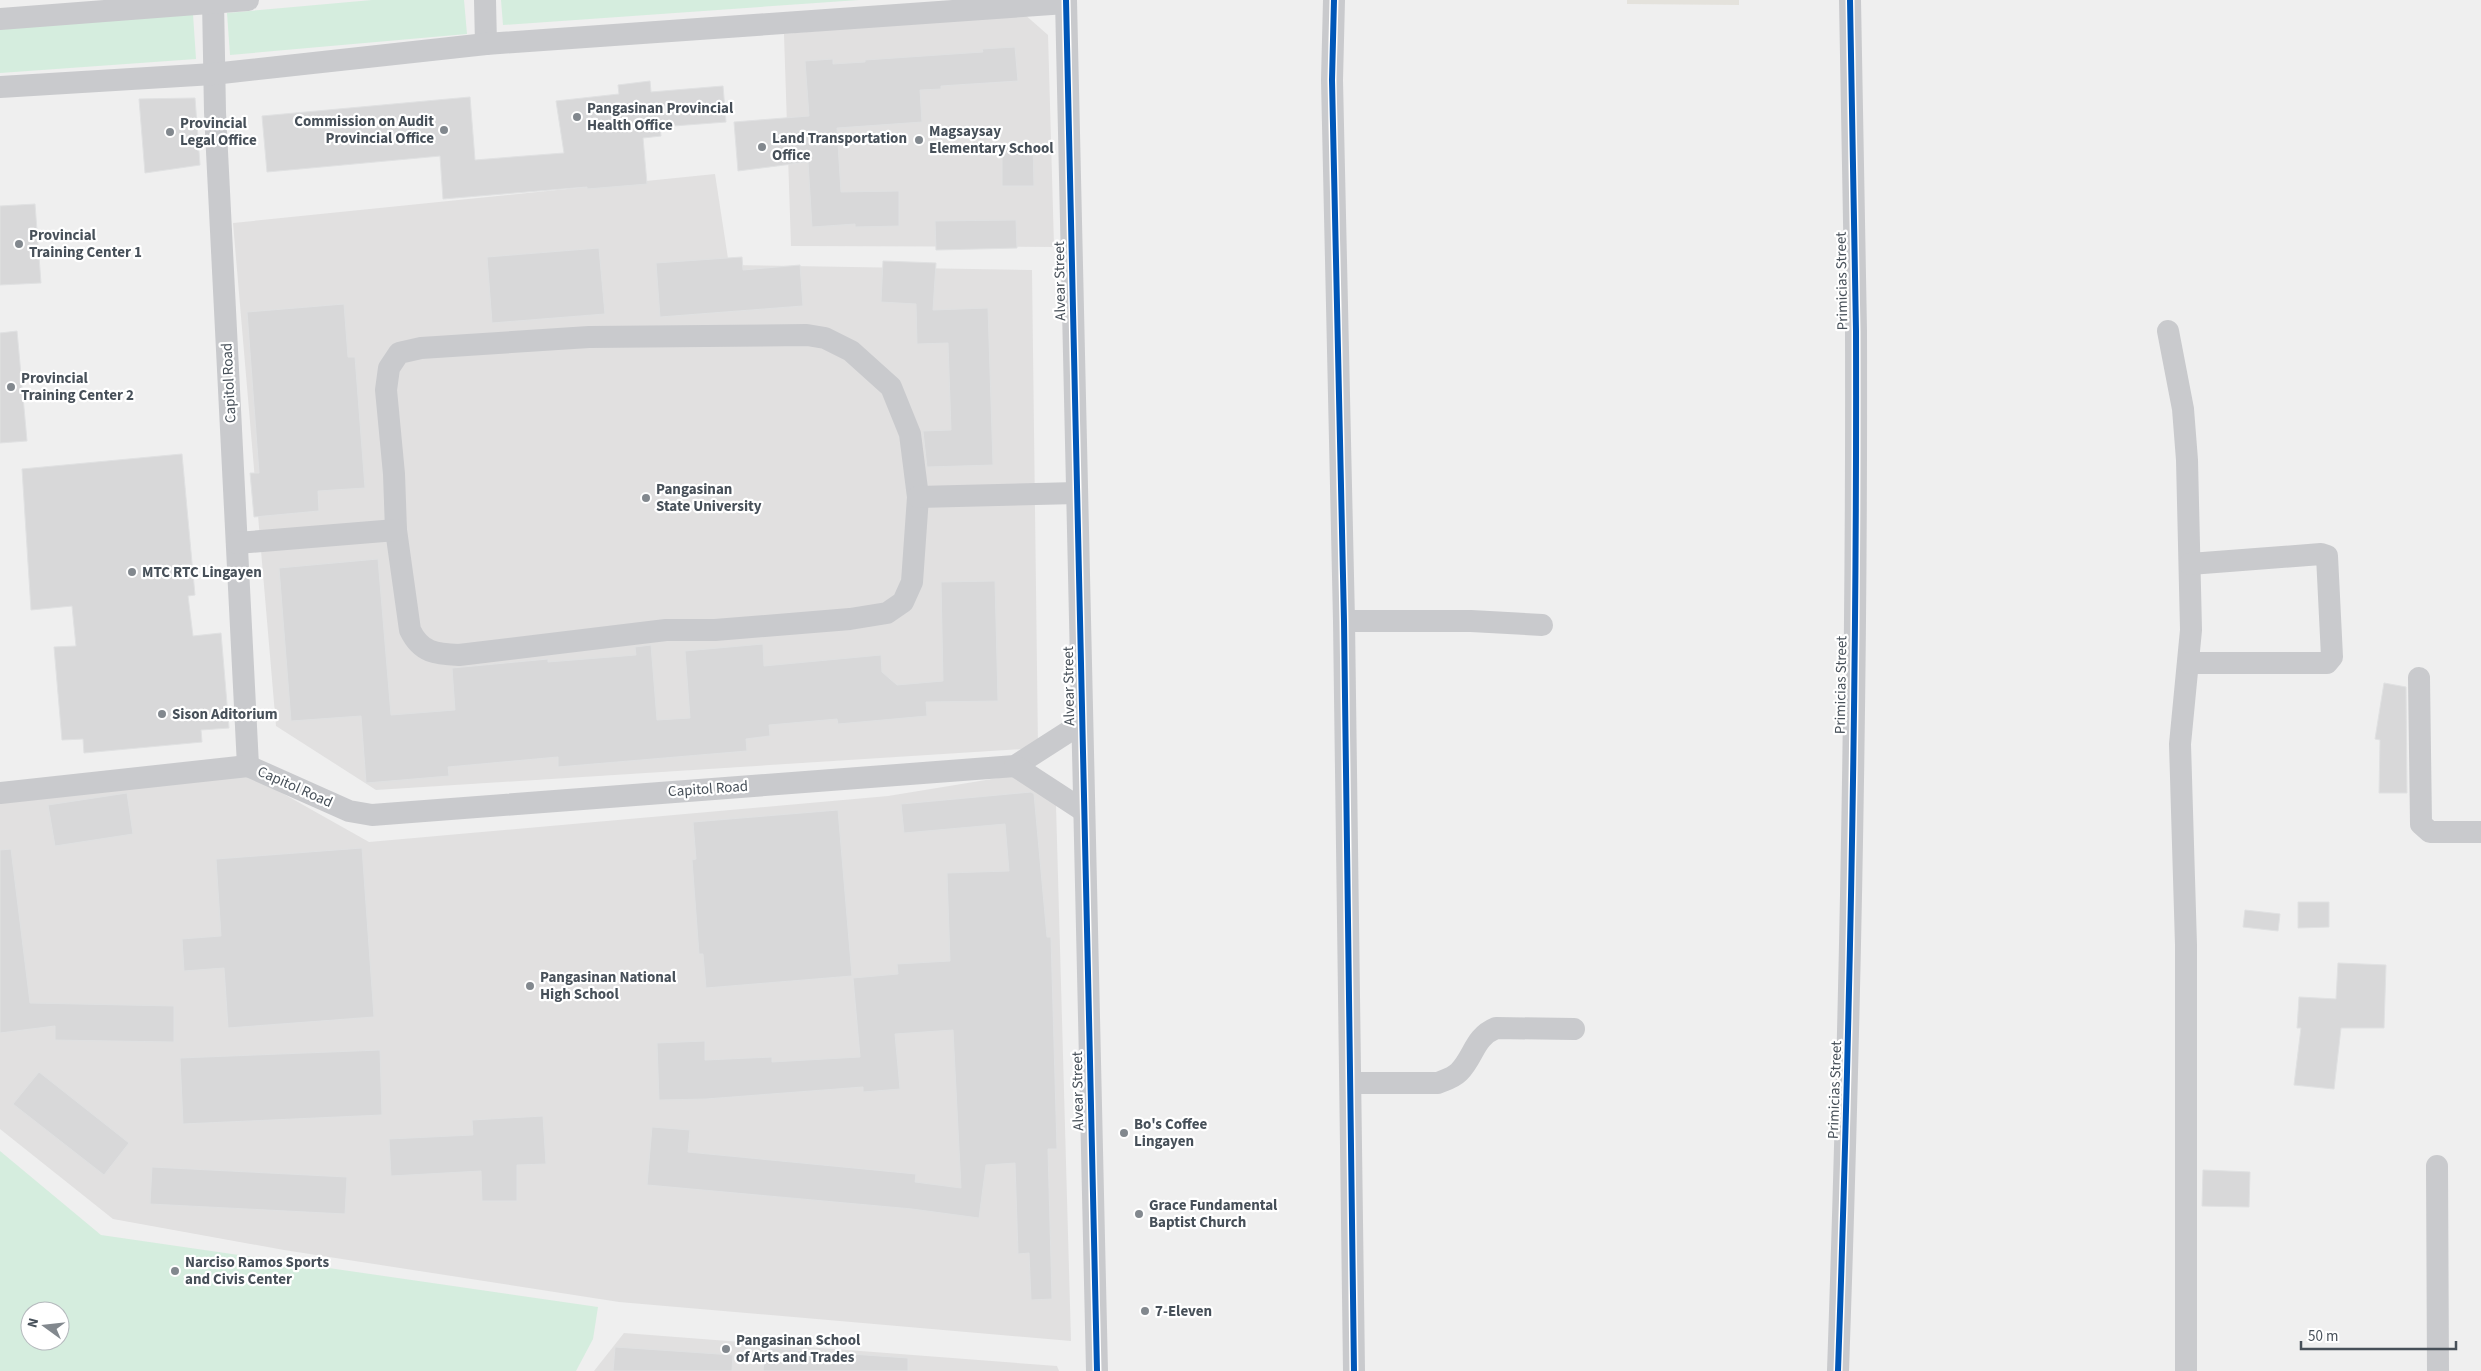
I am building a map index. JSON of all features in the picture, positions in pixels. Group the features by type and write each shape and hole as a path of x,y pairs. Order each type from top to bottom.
{"street":[{"path":"0,19 248,0"},
{"path":"485,0 486,44"},
{"path":"1334,0 1332,80 1344,621 1354,1371"},
{"name":"Primicias Street","path":"1838,1371 1849,1034 1855,572 1856,329 1850,0"},
{"path":"0,87 213,74 486,44 1066,1"},
{"name":"Alvear Street","path":"1066,1 1097,1371"},
{"name":"Capitol Road","path":"213,2 213,74 248,766 348,812 363,815 1015,766 1082,723"},
{"path":"2168,331 2183,409 2187,460 2190,564 2191,630 2180,744 2186,945 2186,1371"},
{"path":"807,335 825,338 851,351 891,387 910,434 918,497 912,582 903,602 887,613 850,619 715,630 666,630 459,655 435,654 416,642 410,630 396,530 394,474 386,390 389,368 399,353 421,348 494,342 589,337 807,335"},
{"path":"918,497 1077,493"},
{"path":"237,543 396,530"},
{"path":"2189,663 2327,663 2332,657 2327,556 2321,554 2190,564"},
{"path":"1344,621 1471,621 1542,625"},
{"path":"2420,678 2422,824 2430,832 2481,832"},
{"path":"0,793 248,766"},
{"path":"1015,766 1084,811"},
{"path":"1351,1083 1438,1083 1451,1078 1460,1071 1476,1043 1486,1032 1496,1028 1574,1029"},
{"path":"2437,1166 2438,1371"}],"shaded area":[{"path":"1627,0 1739,0 1739,5 1627,4"},
{"name":"Magsaysay Elementary School","path":"1023,13 1048,35 1054,247 791,246 784,34"},
{"name":"Pangasinan State University","path":"715,174 729,265 1032,270 1038,748 376,790 276,726 233,223"},
{"name":"Pangasinan National High School","path":"243,771 369,842 888,796 1022,774 1056,805 1071,1341 619,1302 284,1250 113,1219 0,1129 0,798"},
{"name":"Pangasinan School of Arts and Trades","path":"624,1333 1057,1366 1059,1371 594,1371"}],"green space":[{"path":"372,0 464,0 467,34 230,55 227,13"},
{"path":"501,0 859,0 503,25"},
{"path":"193,14 196,59 0,73 0,28"},
{"name":"Narciso Ramos Sports and Civis Center","path":"0,1151 101,1235 598,1307 593,1339 576,1371 0,1371"}],"building":[{"path":"1015,47 1018,81 941,86 941,89 920,90 922,122 837,128 841,192 899,191 899,226 855,227 855,224 812,227 808,162 738,171 734,122 809,116 805,61 833,59 833,64 865,62 865,60 983,52 982,49"},
{"path":"650,81 651,92 723,86 726,122 660,127 661,136 643,138 647,184 443,199 440,156 267,172 262,116 470,97 475,160 564,153 556,101 619,94 618,85"},
{"name":"Provincial Legal Office","path":"195,98 200,165 145,173 139,99"},
{"path":"1002,144 1033,144 1034,186 1002,186"},
{"name":"Provincial Training Center 1","path":"35,204 41,283 0,285 0,206"},
{"path":"1016,220 1017,248 936,250 935,221"},
{"path":"599,248 605,314 492,323 487,257"},
{"path":"742,257 743,270 800,265 803,306 660,317 656,263"},
{"path":"883,261 936,263 933,310 988,308 993,465 927,467 923,431 951,430 948,343 917,344 916,304 881,302"},
{"path":"344,304 348,357 355,357 365,488 318,491 319,511 254,517 250,473 259,473 247,312"},
{"name":"Provincial Training Center 2","path":"17,331 27,441 0,443 0,333"},
{"path":"182,454 195,595 188,596 193,636 221,633 229,728 201,730 202,742 84,753 83,739 62,740 54,647 76,646 72,606 31,610 22,469"},
{"path":"378,559 391,715 455,710 452,668 548,659 548,662 636,655 635,647 651,645 657,720 690,718 685,651 763,644 764,666 881,655 882,672 897,685 943,681 941,582 995,581 998,701 926,702 927,716 838,724 837,719 769,725 770,736 746,739 747,751 558,767 558,757 448,767 449,776 366,783 361,716 291,721 279,568"},
{"path":"2384,683 2406,687 2407,793 2379,793 2380,740 2375,739"},
{"path":"1031,792 1034,794 1047,937 1051,937 1057,1149 1048,1149 1052,1299 1031,1300 1029,1253 1018,1254 1015,1163 986,1165 979,1218 912,1209 647,1185 652,1127 690,1130 688,1152 916,1174 915,1182 961,1188 953,1030 895,1034 900,1089 863,1092 863,1087 706,1099 659,1100 657,1043 705,1041 705,1060 772,1057 772,1062 860,1057 853,978 898,974 897,964 950,961 947,873 1009,871 1005,824 904,833 901,804"},
{"path":"127,793 133,834 55,846 48,805"},
{"path":"838,810 852,976 706,988 703,954 699,954 692,860 696,859 693,822"},
{"path":"362,848 374,1017 228,1028 224,968 184,971 182,939 221,936 216,859"},
{"path":"11,849 30,1003 174,1006 174,1042 55,1040 55,1026 0,1033 0,850"},
{"path":"2298,902 2329,902 2329,927 2298,928"},
{"path":"2245,910 2280,914 2278,931 2243,927"},
{"path":"2338,963 2386,965 2384,1028 2341,1028 2334,1089 2294,1085 2301,1028 2297,1028 2299,997 2336,999"},
{"path":"380,1050 382,1115 183,1124 180,1058"},
{"path":"39,1072 129,1143 104,1175 13,1104"},
{"path":"543,1116 546,1164 517,1165 517,1201 482,1201 481,1171 391,1176 389,1139 473,1135 472,1120"},
{"path":"152,1167 347,1177 345,1214 150,1204"},
{"path":"2203,1170 2250,1172 2249,1207 2202,1206"},
{"path":"615,1347 733,1355 732,1371 613,1371"},
{"path":"765,1348 908,1358 908,1371 763,1371"}],"cycle path":[{"path":"1066,0 1097,1371"},
{"path":"1334,0 1332,80 1344,621 1354,1371"},
{"path":"1838,1371 1846,1111 1854,721 1856,331 1850,0"}],"place":[{"name":"Pangasinan Provincial Health Office","path":"577,117"},
{"name":"Commission on Audit Provincial Office","path":"444,130"},
{"name":"Provincial Legal Office","path":"170,132"},
{"name":"Magsaysay Elementary School","path":"919,140"},
{"name":"Land Transportation Office","path":"762,147"},
{"name":"Provincial Training Center 1","path":"19,244"},
{"name":"Provincial Training Center 2","path":"11,387"},
{"name":"Pangasinan State University","path":"646,498"},
{"name":"MTC RTC Lingayen","path":"132,572"},
{"name":"Sison Aditorium","path":"162,714"},
{"name":"Pangasinan National High School","path":"530,986"},
{"name":"Bo's Coffee Lingayen","path":"1124,1133"},
{"name":"Grace Fundamental Baptist Church","path":"1139,1214"},
{"name":"Narciso Ramos Sports and Civis Center","path":"175,1271"},
{"name":"7-Eleven","path":"1145,1311"},
{"name":"Pangasinan School of Arts and Trades","path":"726,1349"}]}
